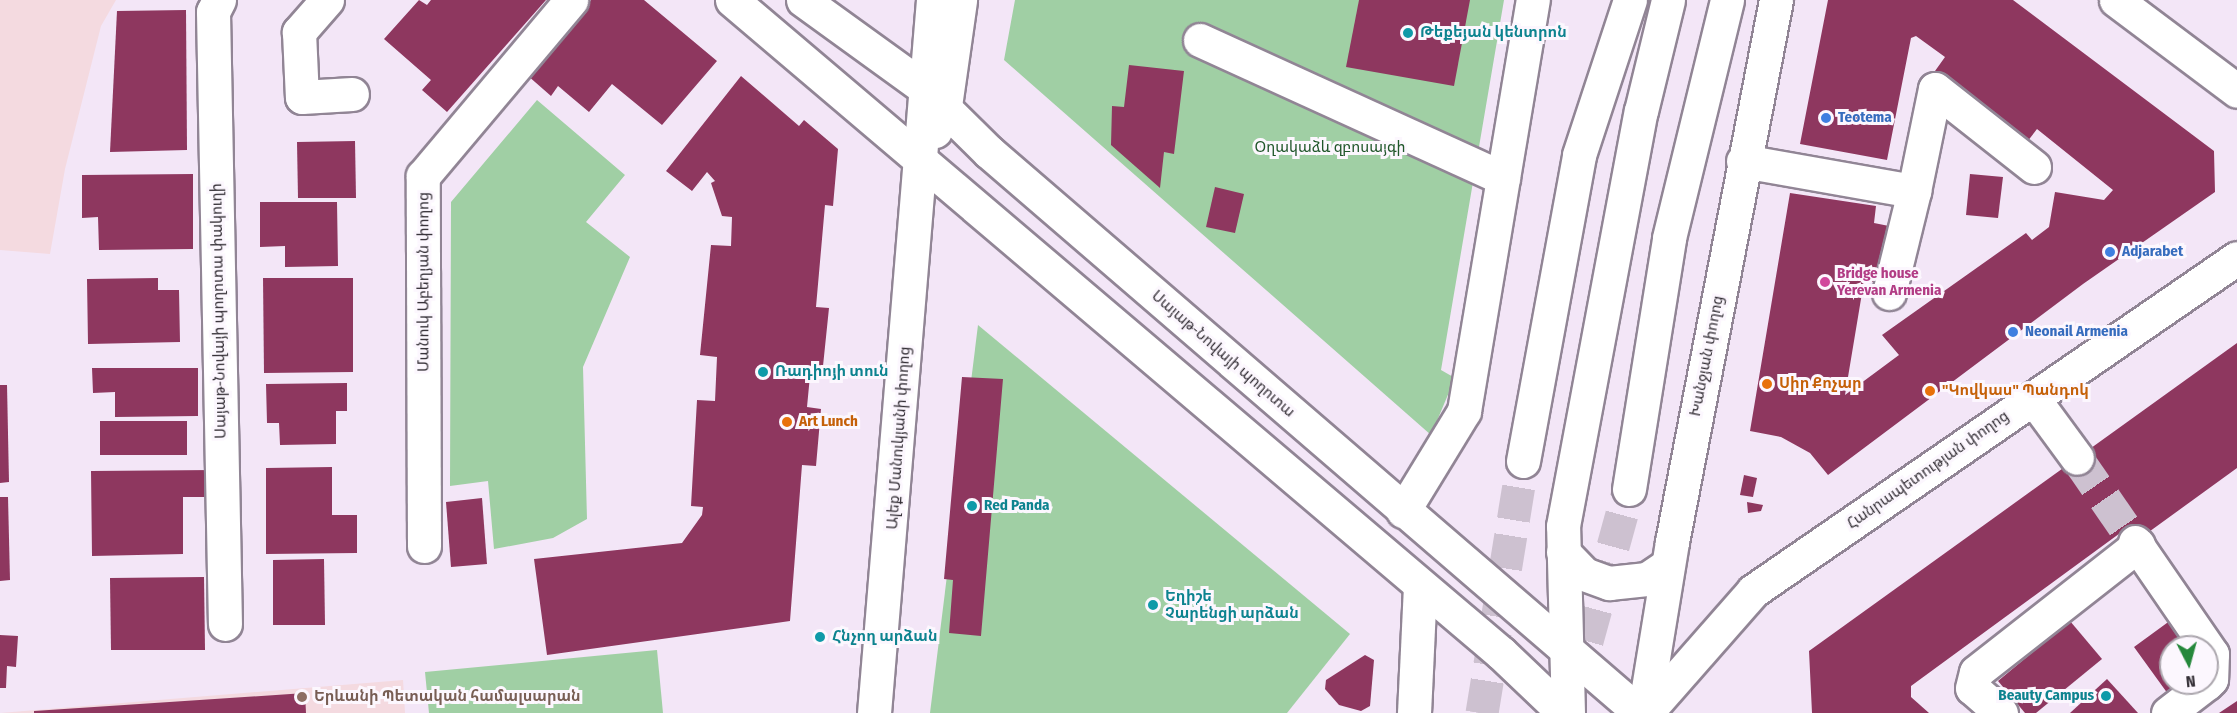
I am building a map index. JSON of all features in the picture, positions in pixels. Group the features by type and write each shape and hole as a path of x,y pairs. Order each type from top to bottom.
{"main road":[{"name":"Սայաթ-Նովայի պողոտա փակուղի","path":"219,0 213,12 225,624"},
{"path":"327,0 299,32 302,97 352,94"},
{"name":"Մանուկ Աբեղյան փողոց","path":"424,546 423,176 571,0"},
{"path":"732,0 1420,588 1501,653 1566,713"},
{"name":"Սայաթ-Նովայի պողոտա","path":"803,0 933,96 989,152 1403,511 1564,644 1643,713"},
{"name":"Ալեք Մանուկյանի փողոց","path":"933,0 933,96"},
{"name":"Ալեք Մանուկյանի փողոց","path":"874,713 922,163 933,96 960,0"},
{"path":"1403,511 1464,411 1533,0"},
{"path":"1522,461 1580,155 1630,0"},
{"path":"1566,713 1563,552 1573,460 1641,111 1668,0"},
{"path":"1629,489 1669,237 1728,0"},
{"name":"Խանջյան փողոց","path":"1643,713 1743,161 1776,0"},
{"path":"2116,0 2237,91"},
{"path":"1200,40 1503,178"},
{"path":"1888,293 1914,191 1935,89 2034,167"},
{"path":"1743,161 1914,191"},
{"name":"Հանրապետության փողոց","path":"1643,713 1753,591 2237,258"},
{"path":"2033,398 2077,458"},
{"path":"2001,713 1972,688 1976,672 2137,543 2199,635"},
{"path":"1563,552 1584,574 1609,583 1647,579 1668,565"},
{"path":"1414,713 1420,588"},
{"path":"2168,713 2191,695"}],"shaded area":[{"path":"0,0 116,0 101,26 65,169 50,254 0,250"},
{"name":"Երևանի Պետական համալսարան","path":"403,680 405,713 0,713"}],"green space":[{"name":"Օղակաձև զբոսայգի","path":"1015,0 1504,0 1441,370 1455,378 1431,435 1004,60"},
{"path":"537,100 625,175 586,222 630,257 583,367 587,519 553,538 494,549 488,481 450,486 451,202"},
{"path":"978,325 1350,634 1287,713 930,713"},
{"path":"657,650 663,713 429,713 425,672"}],"building":[{"path":"419,0 427,5 431,0 546,0 447,112 422,90 431,80 384,39"},
{"path":"591,0 644,0 717,61 662,125 612,84 589,112 558,86 551,96 527,75"},
{"name":"Թեքեյան կենտրոն","path":"1359,0 1470,0 1454,86 1346,67"},
{"path":"1828,0 2013,0 2214,151 2215,192 2083,284 1828,475 1810,453 1781,437 1750,431 1790,193 1876,206 1874,223 1889,226 1881,283 1864,281 1845,395 1899,355 1882,335 2026,233 2032,240 2049,227 2055,192 2104,200 2113,190 2037,129 2027,142 1935,71 1945,57 1916,36 1911,38 1887,160 1800,144"},
{"path":"186,10 187,150 110,152 117,11"},
{"path":"1129,65 1184,71 1174,154 1164,152 1160,188 1111,145 1112,106 1124,107"},
{"name":"Ռադիոյի տուն","path":"741,76 799,126 804,120 838,149 833,206 825,205 816,307 829,308 823,366 811,365 807,407 821,409 816,466 802,465 790,621 547,655 534,559 682,543 702,515 703,507 691,506 697,400 715,401 717,357 700,355 711,245 731,246 732,217 722,216 711,183 715,181 707,172 692,191 666,171"},
{"path":"355,141 356,198 298,198 297,142"},
{"path":"193,174 193,249 99,250 98,217 82,218 82,175"},
{"path":"1970,174 2003,177 1998,218 1966,215"},
{"path":"1215,187 1244,194 1235,233 1206,227"},
{"path":"260,202 337,202 338,266 285,267 285,246 260,247"},
{"path":"158,278 158,290 179,290 180,342 88,344 87,279"},
{"path":"263,278 353,278 353,372 264,373"},
{"path":"2237,343 2237,468 2135,542 2127,528 1911,686 1911,697 1929,713 1812,713 1809,651"},
{"path":"92,368 198,368 198,416 115,417 115,392 93,393"},
{"name":"Red Panda","path":"962,377 1003,379 981,636 949,633 953,580 944,579"},
{"path":"347,383 347,411 336,411 336,444 280,445 279,423 267,423 266,384"},
{"path":"0,385 7,385 9,482 0,483"},
{"path":"100,421 187,421 187,455 100,455"},
{"path":"332,467 332,515 357,515 357,553 266,554 266,468"},
{"path":"215,470 215,497 183,497 183,554 92,556 91,471"},
{"path":"1744,475 1757,478 1753,497 1740,495"},
{"path":"0,497 8,497 10,580 0,581"},
{"path":"482,498 487,564 451,567 446,502"},
{"path":"1747,502 1763,505 1761,511 1748,513"},
{"path":"324,559 325,625 273,625 273,560"},
{"path":"204,577 205,650 111,650 110,578"},
{"path":"2171,620 2182,635 2159,635 2159,682 2134,647"},
{"path":"2070,621 2102,659 2036,713 2025,713 1998,681"},
{"path":"0,635 18,636 16,667 7,666 6,688 0,688"},
{"path":"1365,655 1374,660 1370,706 1361,711 1339,705 1325,689 1326,680"},
{"name":"Beauty Campus","path":"2107,679 2138,713 2070,713"},
{"path":"305,693 306,713 34,713 34,711"},
{"path":"2237,701 2237,713 2219,713"}],"tunnel":[{"path":"2077,458 2135,542"},
{"path":"1482,713 1523,461"},
{"path":"1574,688 1629,489"}],"place":[{"name":"Թեքեյան կենտրոն","path":"1408,33"},
{"name":"Teotema","path":"1826,118"},
{"name":"Adjarabet","path":"2110,252"},
{"name":"Bridge house Yerevan Armenia","path":"1825,282"},
{"name":"Neonail Armenia","path":"2013,332"},
{"name":"Ռադիոյի տուն","path":"763,372"},
{"name":"Սիր Քոչար","path":"1767,384"},
{"name":"\"Կովկաս\" Պանդոկ","path":"1930,391"},
{"name":"Art Lunch","path":"787,422"},
{"name":"Red Panda","path":"972,506"},
{"name":"Եղիշե Չարենցի արձան","path":"1153,605"},
{"name":"Հնչող արձան","path":"820,637"},
{"name":"Beauty Campus","path":"2106,696"},
{"name":"Երևանի Պետական համալսարան","path":"302,697"}]}
